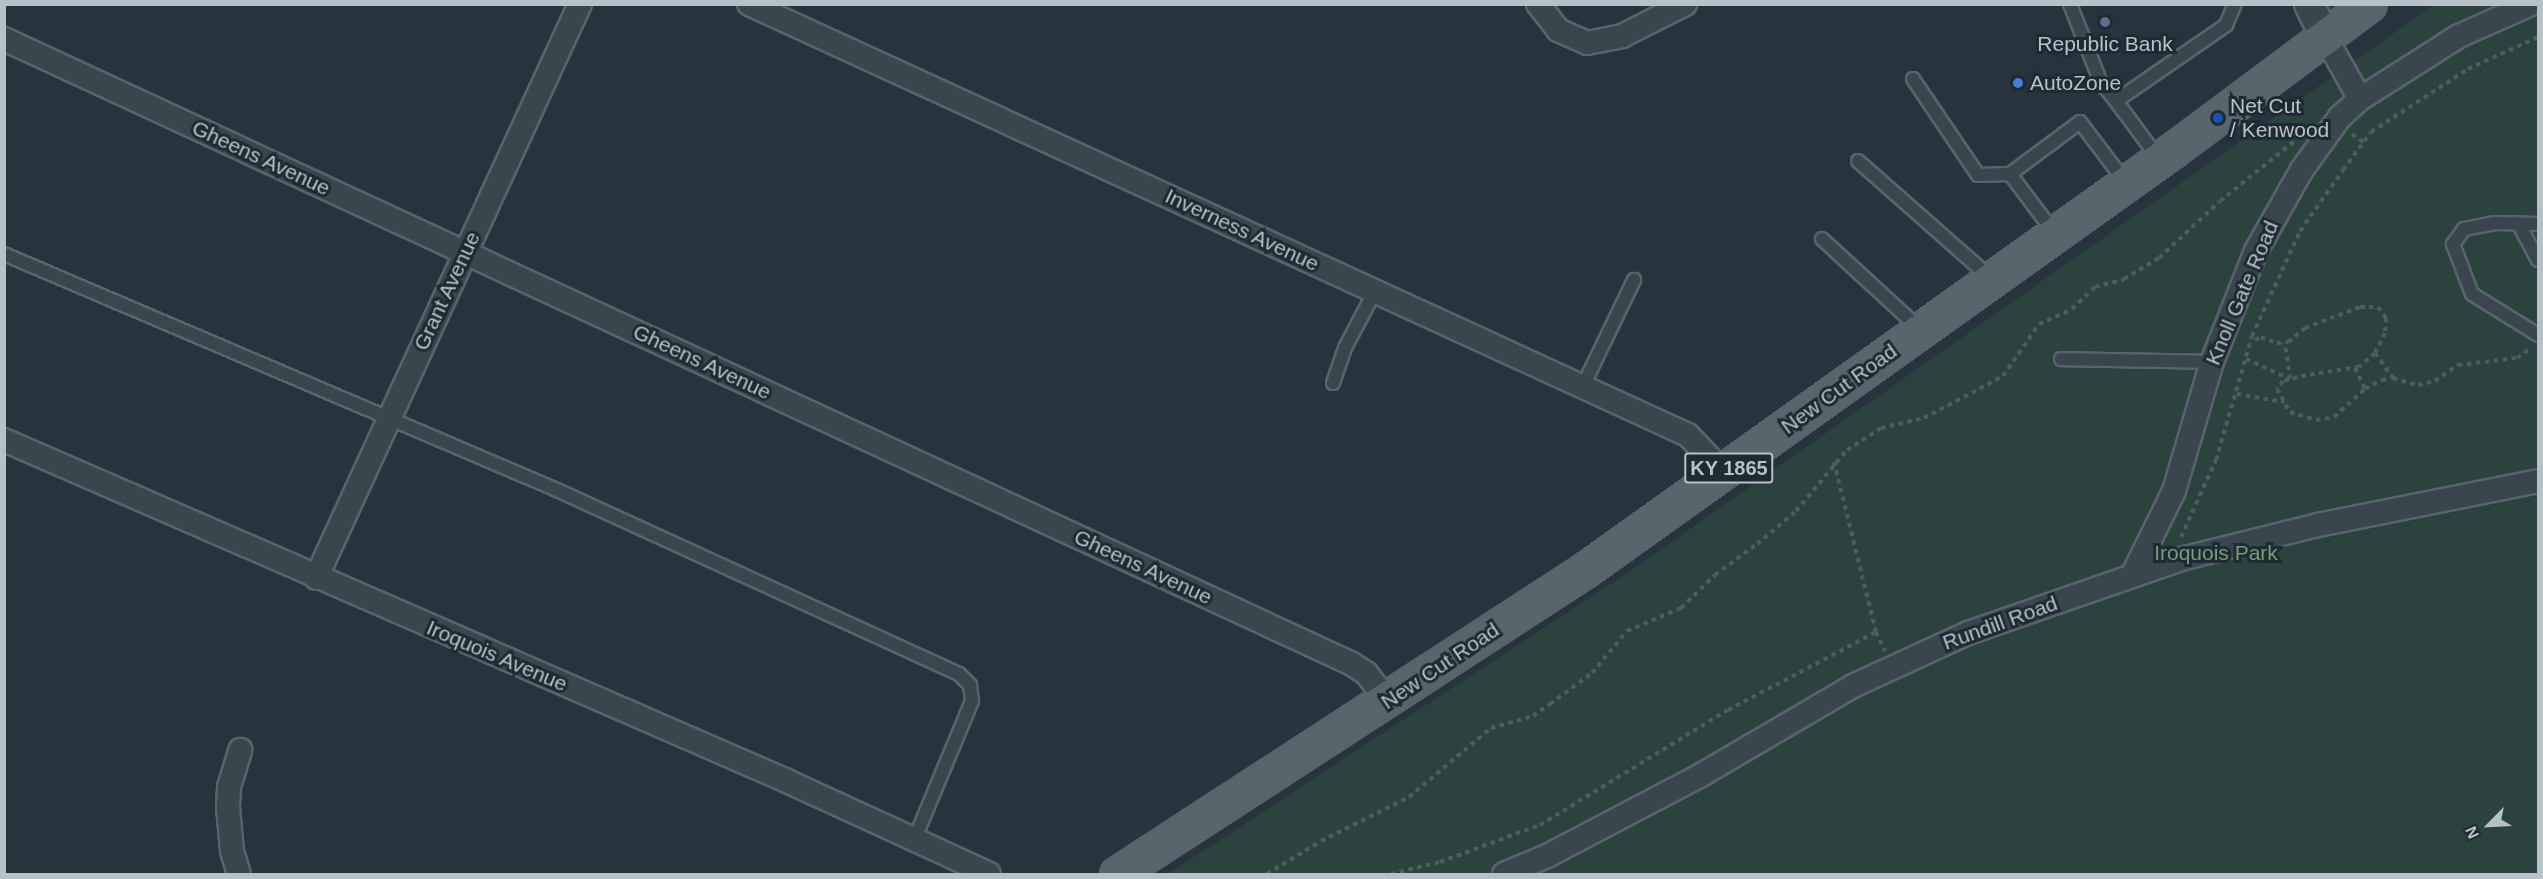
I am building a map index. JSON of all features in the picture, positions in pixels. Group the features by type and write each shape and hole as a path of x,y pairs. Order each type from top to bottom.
{"main road":[{"name":"New Cut Road","path":"1117,874 1388,701 1724,472 2127,184 2324,35 2369,4"}],"street":[{"name":"Grant Avenue","path":"316,578 580,4"},
{"name":"Inverness Avenue","path":"749,4 1688,435 1724,472"},
{"path":"1538,4 1558,30 1571,39 1606,42 1685,4"},
{"path":"2309,4 2360,99"},
{"name":"Knoll Gate Road","path":"2133,574 2174,490 2212,362 2256,251 2283,199 2329,131 2360,99 2459,36 2531,4"},
{"name":"Gheens Avenue","path":"4,39 1352,664 1366,674 1388,701"},
{"name":"Iroquois Avenue","path":"4,440 989,874"},
{"name":"Rundill Road","path":"1503,874 1547,856 1674,789 1853,686 1910,658 2008,618 2185,558 2318,525 2538,481"},
{"path":"239,874 232,851 228,807 229,787 240,750"}],"lane":[{"path":"2070,4 2101,83 2159,160"},
{"path":"2116,101 2226,25 2235,4"},
{"path":"1913,79 1978,175 2010,174 2080,122 2127,184"},
{"path":"1858,162 1993,279"},
{"path":"2010,174 2055,235"},
{"path":"2538,224 2518,223 2464,229 2453,244 2472,294 2538,335"},
{"path":"2518,223 2538,260"},
{"path":"1822,239 1922,330"},
{"path":"4,254 787,592 965,679 972,692 970,707 914,840"},
{"path":"1583,386 1634,280"},
{"path":"1333,383 1346,346 1375,291"},
{"path":"2061,359 2212,362"}],"path":[{"path":"2185,558 2181,537 2216,460 2238,394 2252,336 2300,231 2371,132 2468,69 2538,37"},
{"path":"2348,131 2363,142"},
{"path":"1267,874 1321,841 1409,797 1472,741 1491,728 1533,716 1592,673 1627,631 1681,608 1715,575 1796,511 1834,462 1881,428 1924,418 2002,376 2039,324 2072,309 2095,287 2124,279 2159,258 2253,172 2305,135"},
{"path":"2255,340 2261,337 2285,342 2305,328 2335,316 2360,307 2378,307 2386,318 2385,333 2375,353 2355,368 2290,379 2277,389 2290,412 2316,420 2334,417 2365,389 2393,378 2418,385 2458,365 2517,358 2538,343"},
{"path":"2285,342 2290,379"},
{"path":"2375,353 2393,378"},
{"path":"2246,359 2290,379"},
{"path":"2355,368 2365,389"},
{"path":"2238,394 2284,402"},
{"path":"1391,874 1440,862 1540,825 1738,704 1876,632 1834,462"}],"green space":[{"name":"Iroquois Park","path":"2434,5 2538,5 2538,874 1168,874 1626,574"}],"place":[{"name":"Republic Bank","path":"2105,22"},
{"name":"AutoZone","path":"2018,83"},
{"name":"Net Cut / Kenwood","path":"2218,118"}]}
